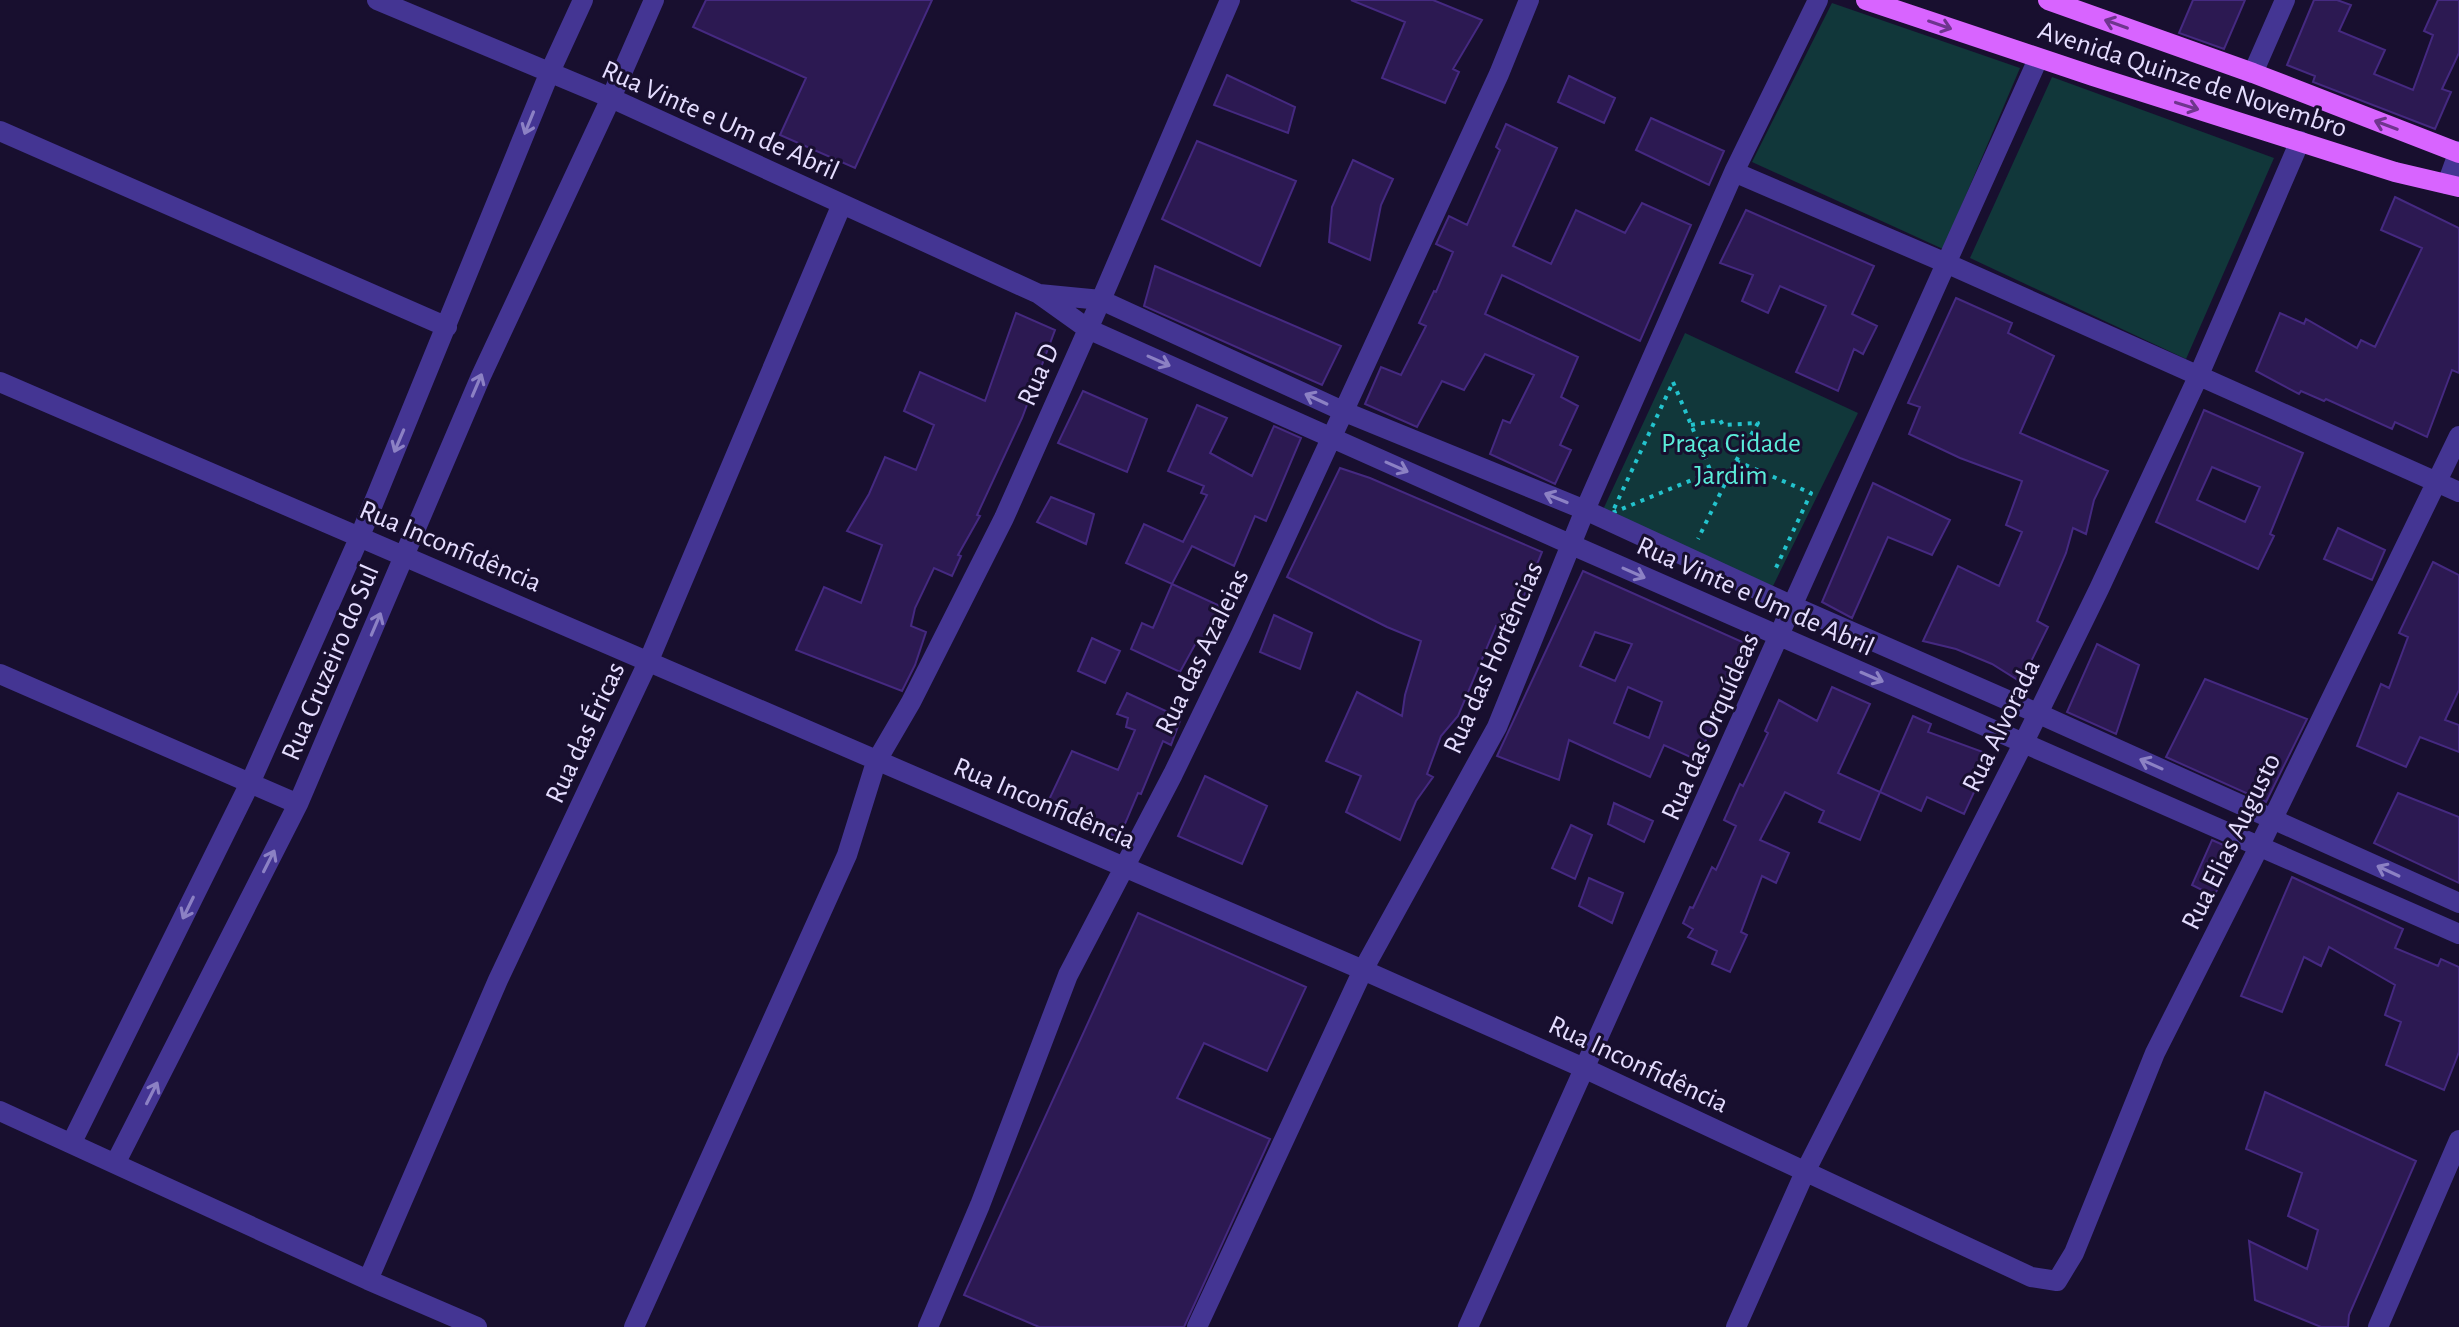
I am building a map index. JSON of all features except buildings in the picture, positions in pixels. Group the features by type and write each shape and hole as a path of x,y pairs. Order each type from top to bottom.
{"main road":[{"name":"Avenida Quinze de Novembro","path":"1866,0 2038,59 2395,172 2453,185"},
{"name":"Avenida Quinze de Novembro","path":"2048,0 2253,73 2459,152"}],"street":[{"name":"Rua Vinte e Um de Abril","path":"377,0 611,98 1039,294 1088,329 1779,637 2459,934"},
{"name":"Rua Cruzeiro do Sul","path":"72,1142 251,781 360,536 549,74 583,0"},
{"name":"Rua Cruzeiro do Sul","path":"116,1162 298,804 481,376 654,0"},
{"name":"Rua D","path":"634,1327 847,855 876,762 911,702 1004,518 1230,0"},
{"name":"Rua das Azaleias","path":"928,1327 980,1205 1068,975 1228,662 1499,74 1529,0"},
{"name":"Rua das Hortências","path":"1197,1327 1363,970 1497,727 1585,510 1734,172 1818,0"},
{"path":"2253,73 2285,0"},
{"name":"Rua das Orquídeas","path":"1468,1327 2038,59"},
{"path":"0,131 447,327"},
{"name":"Rua Alvorada","path":"1736,1327 1805,1172 2099,589 2198,377 2300,141"},
{"path":"2453,185 2459,152"},
{"path":"1734,172 2459,492"},
{"name":"Rua das Éricas","path":"368,1280 498,980 649,660 842,204"},
{"name":"Rua Vinte e Um de Abril","path":"1039,294 1101,300 1345,412 1585,510 2459,903"},
{"name":"Rua Inconfidência","path":"0,382 1363,970 1586,1069 2031,1277 2057,1281 2060,1275"},
{"name":"Rua Elias Augusto","path":"2060,1275 2074,1253 2155,1053 2459,436"},
{"path":"0,674 298,804"},
{"path":"0,1111 477,1327"},
{"path":"2378,1327 2459,1140"}],"path":[{"path":"1711,472 1612,513 1673,382 1711,472 1727,479"},
{"path":"1691,425 1720,420 1723,425 1758,423 1694,548"},
{"path":"1736,461 1811,493 1770,579"}],"green space":[{"path":"1832,3 2020,68 1943,249 1752,162"},
{"path":"2052,77 2274,158 2186,359 1970,258"},
{"name":"Praça Cidade Jardim","path":"1685,333 1858,413 1773,586 1601,514"}]}
